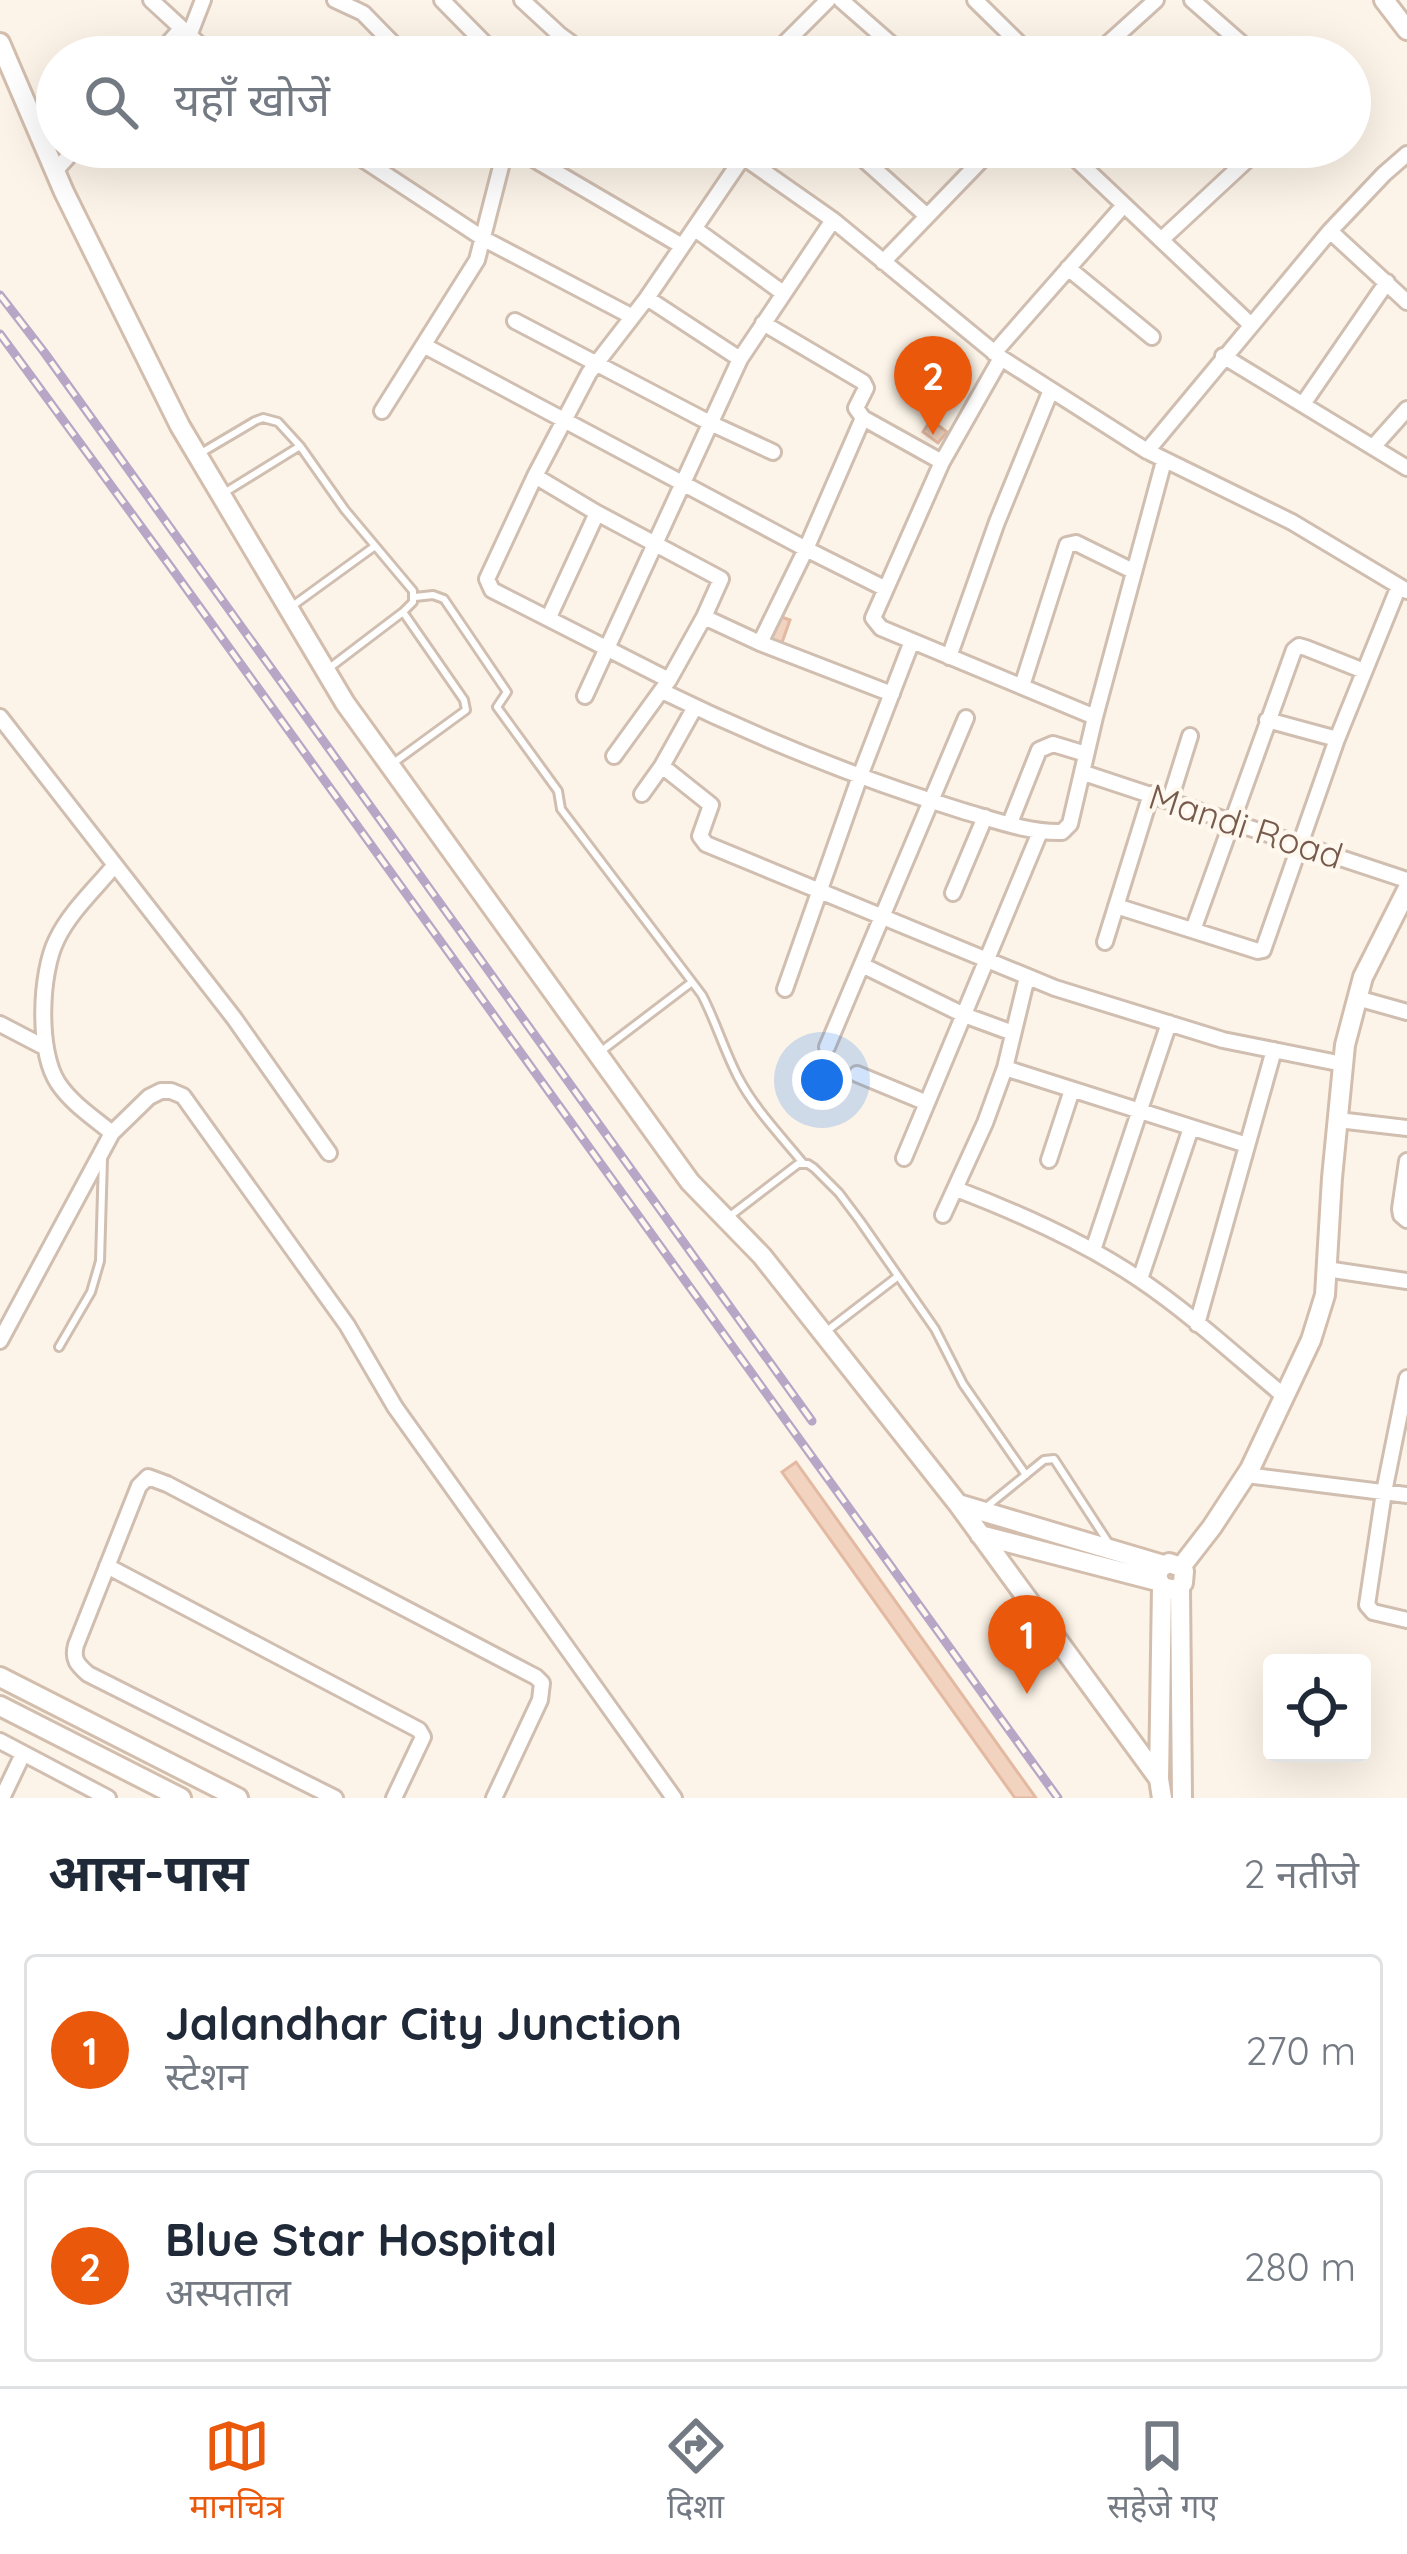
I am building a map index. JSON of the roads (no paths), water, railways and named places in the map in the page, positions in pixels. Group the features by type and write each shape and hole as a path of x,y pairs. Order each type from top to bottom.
{"street":[{"path":"154,3 174,0"},
{"path":"180,36 203,0"},
{"path":"335,0 363,13 385,36"},
{"path":"442,0 477,36"},
{"path":"522,0 556,36"},
{"path":"792,36 828,0"},
{"path":"842,0 882,36"},
{"path":"975,0 1012,36"},
{"path":"1192,0 1233,36"},
{"path":"154,3 189,36"},
{"path":"1116,36 1147,3"},
{"path":"0,43 36,127"},
{"path":"1147,452 1330,231 1407,154"},
{"path":"54,168 198,455 326,671 389,766 690,1182 762,1256 958,1504 1161,1788"},
{"path":"376,168 484,239 632,316"},
{"path":"382,411 472,270 500,168"},
{"path":"539,168 682,247"},
{"path":"736,168 647,298 595,364 489,572 492,590 610,648 695,707 932,801 1040,832 1062,832 1070,824 1164,461"},
{"path":"758,168 833,220 998,356 1147,452 1292,522 1403,588 1337,739 1263,950 1116,906"},
{"path":"873,168 927,216"},
{"path":"883,262 974,168"},
{"path":"1085,168 1250,324"},
{"path":"1161,240 1238,168"},
{"path":"1095,717 881,628 873,618 942,462 998,356 1124,205"},
{"path":"585,696 740,359 833,220"},
{"path":"695,229 783,293"},
{"path":"1330,231 1407,302"},
{"path":"1068,268 1151,337"},
{"path":"1303,404 1387,283"},
{"path":"647,298 740,359"},
{"path":"515,322 773,452"},
{"path":"763,323 863,382 866,388 856,408 862,418 942,462"},
{"path":"424,346 884,588"},
{"path":"1223,356 1407,468"},
{"path":"949,657 1051,390"},
{"path":"1373,447 1407,409"},
{"path":"760,643 862,418"},
{"path":"535,476 721,579 665,686 614,756"},
{"path":"549,617 597,513"},
{"path":"1022,686 1067,544 1076,543 1133,571"},
{"path":"704,617 892,694"},
{"path":"785,989 912,641"},
{"path":"1193,930 1296,648 1306,647 1364,671"},
{"path":"642,794 695,707"},
{"path":"0,717 234,1018 328,1153"},
{"path":"827,1047 966,718"},
{"path":"1268,720 1337,739"},
{"path":"1170,800 1190,736"},
{"path":"1010,823 1040,750 1063,745 1086,754"},
{"path":"662,766 711,806 702,842 1054,988 1223,1040 1343,1064"},
{"name":"Mandi Road","path":"1084,773 1407,880"},
{"path":"1105,942 1151,794"},
{"path":"952,893 985,818"},
{"path":"904,1158 1040,832"},
{"path":"112,1133 55,1079 46,1048 44,1003 57,939 114,866"},
{"path":"1161,1788 1168,1577 1212,1528 1246,1475 1311,1340 1325,1295 1345,1045 1363,977 1407,890"},
{"path":"862,965 964,1015 1013,1033"},
{"path":"943,1215 1005,1068 1028,977"},
{"path":"1357,998 1407,1012"},
{"path":"1093,1250 1169,1023"},
{"path":"0,1024 46,1048"},
{"path":"1198,1324 1274,1050"},
{"path":"1005,1068 1247,1145"},
{"path":"857,1074 927,1103"},
{"path":"1049,1160 1072,1090"},
{"path":"0,1341 112,1133 149,1097 161,1091 183,1096 347,1325 395,1407 674,1798"},
{"path":"1338,1120 1407,1128"},
{"path":"1140,1279 1191,1128"},
{"path":"1407,1161 1400,1209 1407,1220"},
{"path":"956,1189 1093,1250 1140,1279 1284,1396"},
{"path":"1327,1269 1407,1282"},
{"path":"1407,1378 1367,1605 1373,1612 1407,1619"},
{"path":"1246,1475 1407,1495"},
{"path":"335,1798 76,1664 76,1645 139,1486 148,1478 536,1677 542,1684 540,1700 494,1798"},
{"path":"958,1504 1112,1549 1168,1577"},
{"path":"980,1534 1168,1577"},
{"path":"107,1566 419,1730 423,1737 394,1798"},
{"path":"1168,1577 1182,1798"},
{"path":"0,1677 238,1798"},
{"path":"40,1726 51,1702"},
{"path":"0,1706 181,1798"},
{"path":"0,1742 78,1791 108,1798"},
{"path":"2,1798 23,1754"}],"lane":[{"path":"198,455 263,418 278,422 415,597"},
{"path":"221,495 300,446"},
{"path":"289,609 375,546"},
{"path":"326,671 404,612 415,597 444,599 507,692 496,707 559,791 561,809 692,982 718,1025 745,1089 803,1163 839,1193 935,1329 963,1384 1025,1475"},
{"path":"389,766 462,715 467,705 404,612"},
{"path":"597,1054 692,982"},
{"path":"59,1346 91,1292 100,1262 104,1149"},
{"path":"726,1219 803,1163"},
{"path":"823,1333 897,1277"},
{"path":"982,1510 1044,1460 1054,1459 1112,1549"}],"railway":[{"path":"0,295 812,1421"},
{"path":"0,334 1058,1798"}],"place":[{"name":"Blue Star Hospital","path":"933,435"},
{"name":"Jalandhar City Junction","path":"1027,1694"}]}
